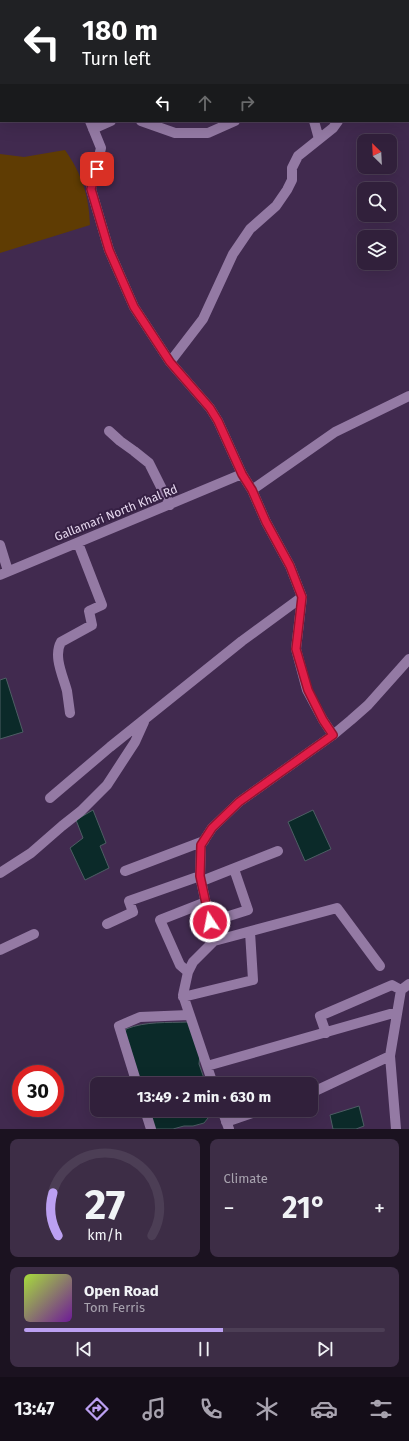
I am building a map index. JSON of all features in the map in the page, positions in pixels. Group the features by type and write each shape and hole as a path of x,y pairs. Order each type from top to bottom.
{"street":[{"path":"106,122 91,125 100,148 97,169 91,189 109,250 134,307 170,362 210,408 218,421 242,474 252,490 266,522 290,566 302,597 296,649 308,690 323,720 333,735"},
{"path":"144,122 175,134 208,133 234,122"},
{"path":"314,122 319,139"},
{"path":"170,362 203,319 233,254 250,229 276,206 286,190 292,180 292,168 298,156 333,128 337,122"},
{"path":"252,490 336,432 409,396"},
{"path":"109,431 120,442 134,451 149,464 170,505"},
{"name":"Gallamari North Khal Rd","path":"4,573 242,474"},
{"path":"70,713 58,650 61,642 92,625 89,612 102,605 78,543"},
{"path":"0,545 4,573"},
{"path":"50,798 242,641 302,597"},
{"path":"214,942 201,878 201,845 212,828 239,802 333,735 368,705 409,659"},
{"path":"0,873 31,854 80,812 107,785 135,742 145,720"},
{"path":"125,871 204,841"},
{"path":"107,924 133,912 129,901 234,869 278,851"},
{"path":"210,922 248,910 234,869"},
{"path":"188,972 180,965 160,920 206,902"},
{"path":"211,1077 183,997 188,972 193,962 214,942 337,908 380,966"},
{"path":"183,997 253,980 250,932"},
{"path":"0,950 34,934"},
{"path":"326,1033 320,1016 392,985 405,987 398,1012 390,1056 396,1129"},
{"path":"207,1066 398,1012"},
{"path":"135,1077 119,1026 140,1017 189,1015"},
{"path":"318,1090 390,1056"},
{"path":"147,1117 151,1129"},
{"path":"228,1125 246,1117"}],"shaded area":[{"path":"65,150 76,168 84,186 88,204 90,225 0,253 0,154 24,157"},
{"path":"6,678 23,732 0,739 0,680"},
{"path":"93,810 106,843 100,846 109,868 85,880 70,848 83,838 76,820"},
{"path":"313,810 331,849 305,861 288,822"},
{"path":"188,1022 200,1055 199,1064 204,1077 136,1077 125,1034 126,1029 134,1026"},
{"path":"359,1106 364,1126 356,1129 333,1129 330,1115"},
{"path":"146,1117 208,1117 204,1123 193,1126 184,1126 173,1129 151,1129"}],"route":[{"path":"97,169 91,189 109,250 134,307 170,362 210,408 218,421 242,474 252,490 266,522 290,566 302,597 296,649 308,690 323,720 333,735 239,802 212,828 201,845 200,876 210,922"}]}
